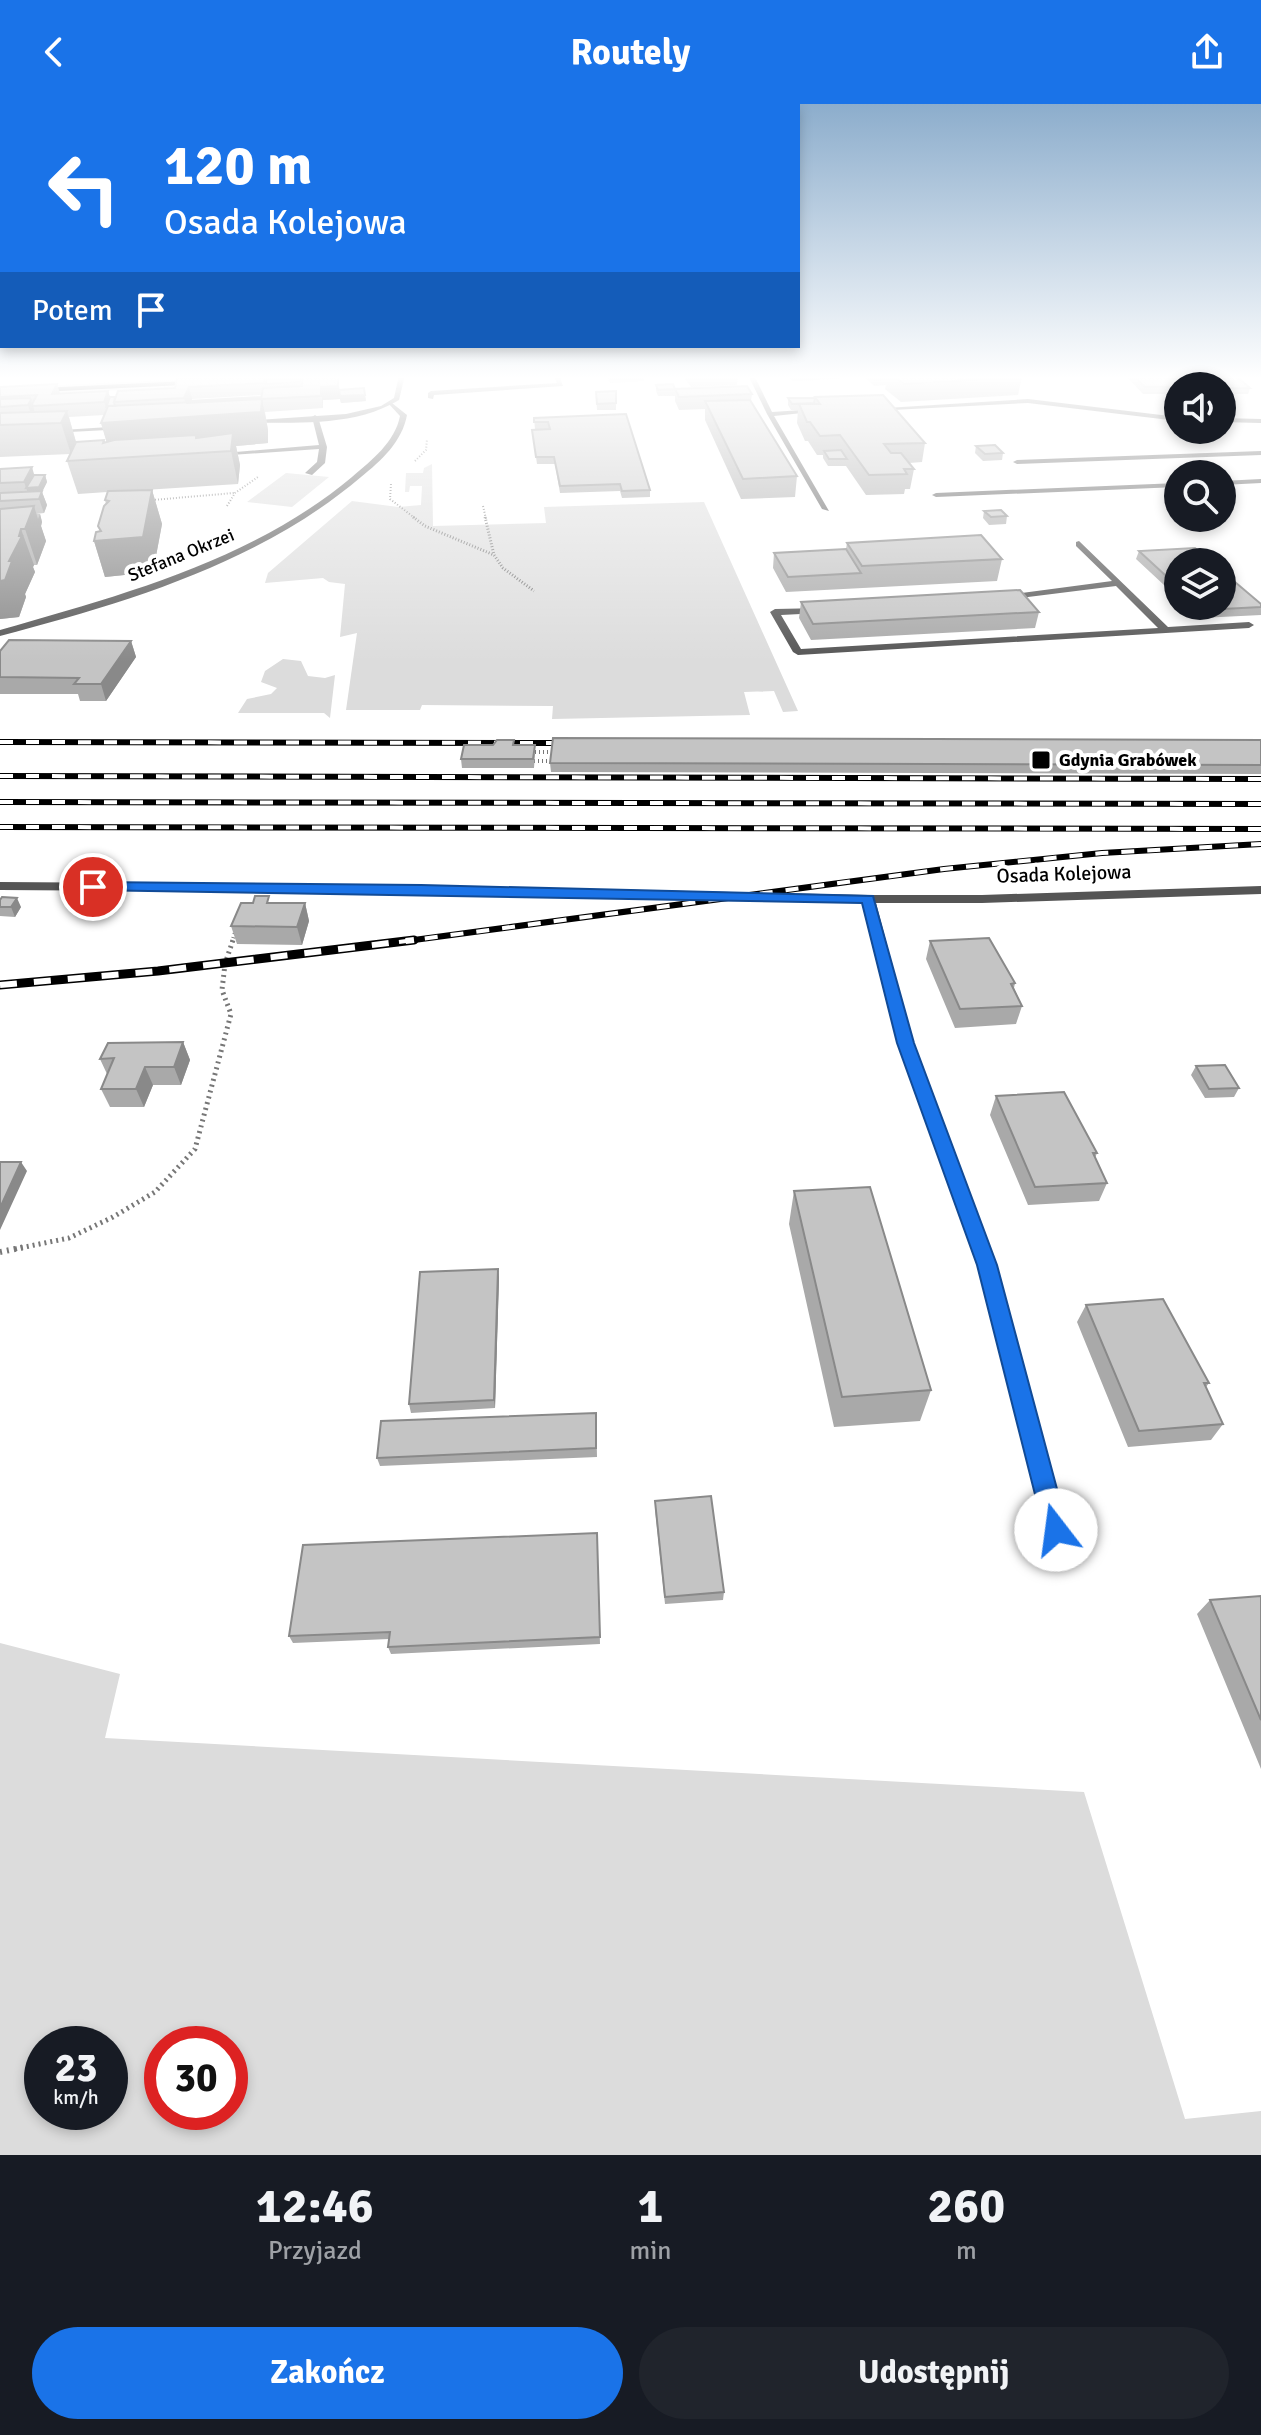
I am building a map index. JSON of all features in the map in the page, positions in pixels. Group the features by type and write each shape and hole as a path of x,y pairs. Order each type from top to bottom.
{"street":[{"name":"Stefana Okrzei","path":"0,633 179,575 301,519 351,485 365,471"},
{"path":"803,471 826,509"},
{"path":"1236,482 1261,481"},
{"path":"936,495 1164,486"},
{"path":"1079,544 1165,629"},
{"path":"1002,598 1118,583"},
{"path":"836,609 775,612 798,652 1249,625"},
{"name":"Osada Kolejowa","path":"0,886 868,899 982,899 1261,890"},
{"path":"868,899 906,1043 987,1265 1056,1530"}],"path":[{"path":"395,479 388,487 390,499 425,526 494,555"},
{"path":"147,500 235,493"},
{"path":"483,506 494,555 503,568 534,591"},
{"path":"528,752 569,752"},
{"path":"516,761 568,761"},
{"path":"0,1252 69,1238 113,1217 155,1192 195,1149 231,1014 222,990 225,964 249,888"}],"shaded area":[{"path":"432,471 433,526 546,523 544,507 704,502 798,711 783,712 774,691 744,692 750,715 552,719 553,706 422,705 420,710 346,710 357,633 340,637 345,584 323,578 265,583 268,573 352,501 398,507 421,505 422,486 410,486 409,492 405,492 406,473"},
{"path":"286,473 329,477 292,507 247,502"},
{"path":"283,659 301,661 308,676 325,678 335,675 330,718 324,713 238,713 247,699 271,694 277,688 261,682 265,671"},
{"path":"0,1643 120,1674 105,1738 1084,1792 1185,2119 1261,2111 1261,2155 0,2155"}],"building":[{"path":"0,471 30,471 24,482 0,483"},
{"path":"557,471 644,471 650,490 622,491 620,484 560,486"},
{"path":"739,471 794,471 797,476 743,479"},
{"path":"866,471 905,471 907,474 869,475"},
{"path":"34,475 45,475 39,487 26,488"},
{"path":"152,490 143,537 94,541 96,532 101,531 98,526 104,506 109,501 105,500 108,491"},
{"path":"42,491 39,499 0,501 0,493"},
{"path":"34,506 25,529 21,529 19,536 22,536 9,561 12,561 5,580 0,581 0,509"},
{"path":"1001,510 1007,516 991,517 984,511"},
{"path":"981,535 1002,559 862,566 847,543"},
{"path":"846,549 861,573 788,577 774,553"},
{"path":"1164,550 1164,574 1139,551"},
{"path":"1236,583 1261,604 1261,607 1236,608"},
{"path":"1020,590 1039,612 813,624 801,602"},
{"path":"9,640 131,641 101,684 74,684 79,678 0,677 0,651"},
{"path":"553,738 1261,740 1261,765 550,763"},
{"path":"497,740 514,740 513,745 535,745 533,759 461,759 464,745 493,745"},
{"path":"255,896 269,896 267,903 305,903 297,927 231,926 241,903 253,903"},
{"path":"2,897 17,898 11,907 0,907"},
{"path":"989,938 1015,983 1011,984 1022,1006 960,1009 930,941"},
{"path":"183,1042 174,1067 145,1067 136,1089 101,1089 114,1058 100,1059 108,1043"},
{"path":"1225,1065 1239,1088 1209,1089 1196,1066"},
{"path":"1064,1092 1097,1153 1093,1153 1107,1183 1035,1187 996,1096"},
{"path":"0,1162 21,1162 0,1208"},
{"path":"870,1187 931,1390 842,1397 794,1191"},
{"path":"498,1269 494,1400 409,1404 420,1272"},
{"path":"1163,1299 1209,1383 1204,1383 1223,1424 1139,1431 1086,1305"},
{"path":"596,1413 596,1448 377,1458 381,1421"},
{"path":"711,1496 724,1592 665,1597 655,1501"},
{"path":"597,1533 600,1637 388,1647 390,1632 289,1636 303,1545"},
{"path":"1261,1596 1261,1720 1210,1600"}],"railway":[{"path":"0,742 576,743"},
{"path":"0,776 1261,779"},
{"path":"0,802 1261,804"},
{"path":"0,827 1261,829"},
{"path":"413,940 944,869 1102,853 1261,844"},
{"path":"0,985 158,971 413,940"},
{"path":"399,942 413,940"}],"place":[{"name":"Gdynia Grabówek","path":"1041,760"}],"route":[{"path":"93,887 421,889 868,899 906,1043 987,1265 1056,1530"}]}
